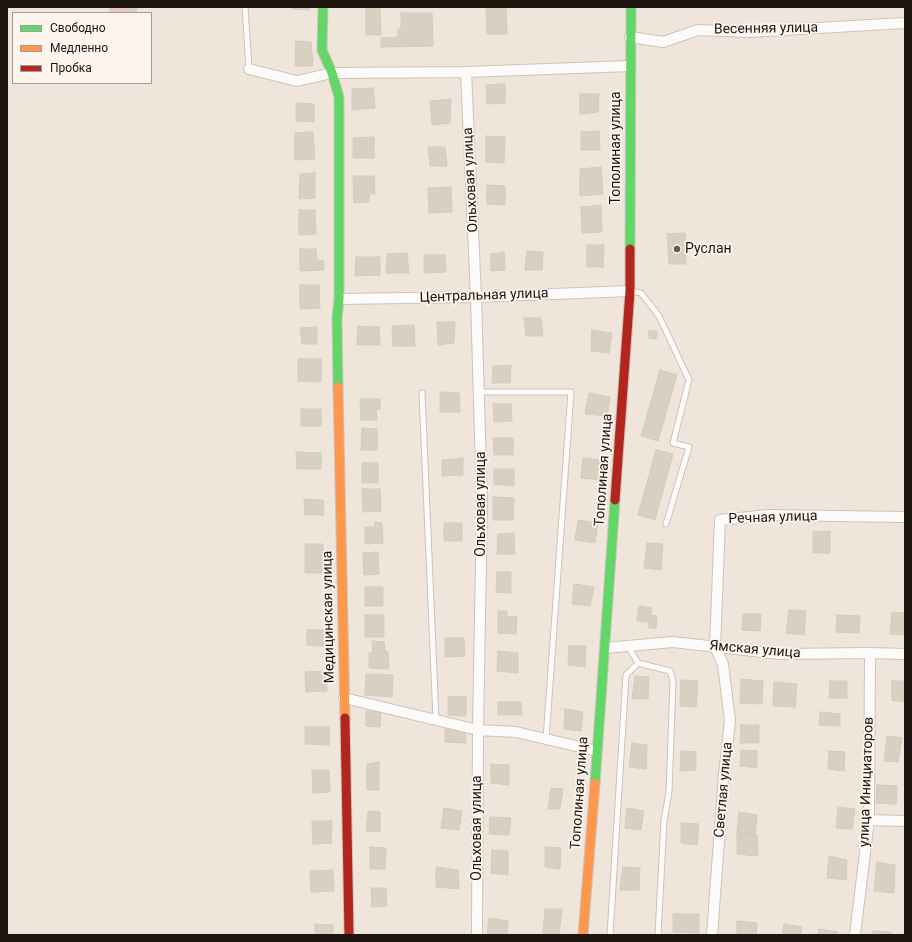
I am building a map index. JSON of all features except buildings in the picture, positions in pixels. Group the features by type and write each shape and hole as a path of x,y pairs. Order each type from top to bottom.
{"street":[{"path":"322,7 322,50 332,73"},
{"name":"Тополиная улица","path":"583,935 630,291 631,7"},
{"name":"Весенняя улица","path":"630,37 663,42 698,30 749,32 905,23"},
{"path":"249,69 297,81 332,73 466,72 630,66"},
{"name":"Ольховая улица","path":"466,72 476,297 482,504 478,730 477,935"},
{"name":"Медицинская улица","path":"332,73 339,97 339,299 336,318 349,935"},
{"name":"Центральная улица","path":"339,299 476,297 630,291"},
{"name":"Речная улица","path":"715,647 720,520 768,515 905,517"},
{"name":"Ямская улица","path":"605,648 673,642 780,654 905,654"},
{"name":"Светлая улица","path":"712,935 724,774 730,721 723,664 715,647"},
{"name":"улица Инициаторов","path":"855,935 869,820 870,653"},
{"path":"344,698 478,730 516,732 597,751"},
{"path":"869,820 905,821"}],"lane":[{"path":"246,7 249,69"},
{"path":"630,291 641,293 659,316 689,380 673,443 689,447 666,524"},
{"path":"479,392 571,392 546,739"},
{"path":"422,393 436,720"},
{"path":"628,646 638,663 670,671 673,681 669,792 664,821 658,935"},
{"path":"610,935 626,675 638,663"}],"shaded area":[{"path":"108,7 138,7 136,12 110,12"}],"traffic: fast":[{"path":"323,7 322,50 332,73 339,97 339,299 337,318 338,387"},
{"path":"630,249 631,7"},
{"path":"595,783 615,500"}],"traffic: slow":[{"path":"338,387 345,718"},
{"path":"583,935 595,783"}],"traffic: jam":[{"path":"615,500 630,291 630,249"},
{"path":"345,718 349,935"}],"place":[{"name":"Руслан","path":"677,249"}]}
